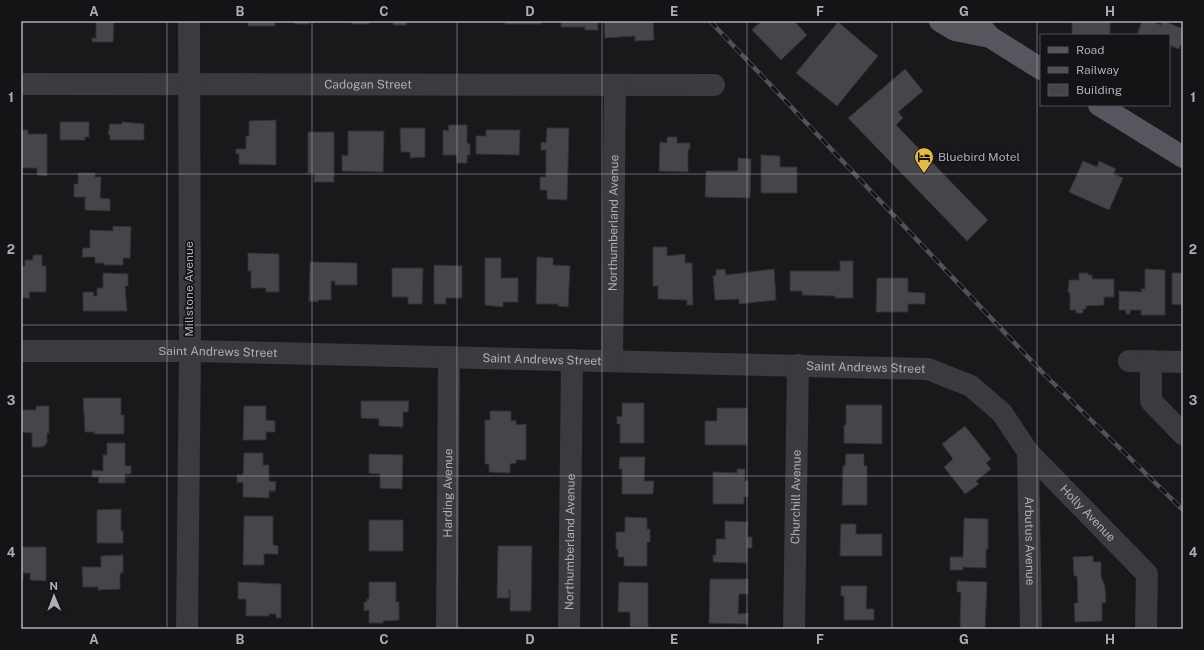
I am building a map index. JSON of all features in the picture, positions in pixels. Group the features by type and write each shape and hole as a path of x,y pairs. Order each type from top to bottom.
{"main road":[{"path":"940,21 955,30 990,38 1040,68"},
{"path":"976,21 990,38"},
{"path":"1101,106 1183,157"}],"street":[{"name":"Millstone Avenue","path":"187,629 190,351 189,21"},
{"name":"Cadogan Street","path":"21,84 714,85"},
{"name":"Northumberland Avenue","path":"612,361 615,84"},
{"name":"Saint Andrews Street","path":"21,351 190,351 928,369 971,386 1002,413 1028,452"},
{"name":"Harding Avenue","path":"447,629 449,357"},
{"name":"Northumberland Avenue","path":"569,629 572,360"},
{"path":"1129,361 1183,362"},
{"path":"1151,361 1151,401 1183,434"},
{"name":"Churchill Avenue","path":"794,629 798,366"},
{"name":"Holly Avenue","path":"1028,452 1147,574 1146,629"},
{"name":"Arbutus Avenue","path":"1028,452 1030,629"}],"building":[{"path":"96,21 114,21 113,42 92,42 92,38 96,38"},
{"path":"248,21 275,21 275,26 248,26"},
{"path":"295,21 309,21 309,24 295,24"},
{"path":"352,21 368,21 369,24 352,24"},
{"path":"393,21 406,21 406,25 393,25"},
{"path":"505,21 541,21 541,24 505,24"},
{"path":"561,21 598,21 598,30 585,30 585,27 561,27"},
{"path":"604,21 653,21 654,40 635,41 635,36 605,38"},
{"path":"762,21 794,21 807,35 781,60 752,30"},
{"path":"1072,21 1110,21 1110,34 1072,34"},
{"path":"1142,21 1151,21 1161,25 1162,21 1164,21 1183,29 1183,40 1179,49 1170,45 1170,34 1137,34"},
{"path":"838,22 878,56 837,106 796,73"},
{"path":"905,69 923,91 898,112 903,118 896,125 988,220 967,241 848,118"},
{"path":"276,120 276,165 239,164 239,154 236,154 236,149 246,149 246,136 249,136 249,121"},
{"path":"60,122 89,122 89,137 85,137 85,140 60,140"},
{"path":"122,122 144,124 144,140 110,140 110,135 108,134 110,124 122,124"},
{"path":"448,125 467,125 467,143 470,144 470,155 467,155 467,163 457,163 457,155 443,155 443,130 449,131"},
{"path":"400,128 425,128 425,157 410,158 410,152 401,152"},
{"path":"547,128 569,128 567,200 547,199 547,190 540,190 540,177 546,177 546,150 541,150 541,142 546,143"},
{"path":"21,130 28,130 28,134 47,134 47,176 37,175 37,168 21,168"},
{"path":"486,130 520,130 519,155 476,154 476,136 486,136"},
{"path":"348,131 384,131 383,172 342,171 342,155 348,156"},
{"path":"308,132 334,132 334,182 314,182 314,173 308,173"},
{"path":"667,137 677,137 677,143 690,143 690,149 688,149 688,172 659,171 660,142 667,143"},
{"path":"761,155 780,156 780,167 797,167 797,193 761,193"},
{"path":"738,158 751,159 750,198 705,197 706,171 738,171"},
{"path":"1083,161 1097,167 1099,161 1116,169 1113,174 1123,178 1109,210 1069,192"},
{"path":"78,173 95,173 95,177 101,177 100,198 110,199 110,211 85,210 85,197 74,197 74,184 78,184"},
{"path":"113,226 131,227 130,258 123,258 123,265 104,265 104,263 95,263 95,257 82,257 83,248 90,248 90,230 113,231"},
{"path":"653,247 667,247 667,256 685,254 685,263 692,263 693,305 687,305 687,300 658,299 658,286 653,286"},
{"path":"248,253 279,254 279,292 266,292 266,288 251,288 251,271 248,271"},
{"path":"33,255 42,255 42,266 46,266 46,292 29,292 30,298 21,298 21,266 25,266 25,260 33,260"},
{"path":"537,257 553,258 553,265 570,266 568,307 558,306 558,304 536,304"},
{"path":"485,258 501,258 501,278 518,278 518,302 503,302 503,307 485,305"},
{"path":"840,261 853,261 853,298 802,295 802,291 790,291 790,271 840,271"},
{"path":"310,262 357,263 357,285 335,285 335,281 331,281 331,300 318,300 318,302 309,301"},
{"path":"434,265 462,266 462,298 446,298 446,304 434,304"},
{"path":"392,268 423,268 422,304 408,304 408,297 392,297"},
{"path":"725,269 726,275 774,269 776,300 739,304 739,299 715,300 713,276 716,275 716,270"},
{"path":"1145,269 1165,270 1165,315 1141,315 1141,310 1130,310 1130,314 1126,314 1126,310 1119,310 1119,291 1142,292 1141,289 1145,289"},
{"path":"103,273 128,274 128,286 125,286 127,311 83,311 83,292 94,292 93,296 97,296 97,288 103,288"},
{"path":"1079,273 1088,273 1088,275 1092,275 1092,279 1114,279 1114,297 1104,297 1104,305 1086,306 1086,309 1083,309 1083,313 1076,313 1076,310 1070,310 1070,293 1068,292 1069,280 1079,280"},
{"path":"1172,273 1183,273 1183,305 1172,304"},
{"path":"877,278 908,278 908,292 925,293 925,304 908,304 908,312 876,312"},
{"path":"83,398 121,398 121,415 124,415 124,434 94,434 94,432 85,432"},
{"path":"361,401 409,401 408,412 403,412 403,427 379,426 379,419 361,418"},
{"path":"622,403 644,403 644,443 620,443 620,424 617,424 617,416 622,417"},
{"path":"846,405 882,405 882,444 844,443"},
{"path":"36,406 49,406 49,433 47,433 47,443 43,447 32,447 32,433 21,432 21,410 36,410"},
{"path":"244,406 266,406 266,420 275,421 275,432 266,432 266,440 243,440"},
{"path":"717,408 747,408 747,445 705,445 705,421 717,421"},
{"path":"490,411 511,411 511,421 516,420 516,425 526,424 526,460 516,460 516,463 510,464 510,473 489,472 489,464 485,464 485,420 490,420"},
{"path":"965,426 991,459 986,463 991,469 976,481 979,484 965,494 944,467 953,459 942,444"},
{"path":"107,443 125,443 125,466 131,466 131,474 125,474 125,483 98,483 99,477 92,477 92,470 103,471 103,455 107,455"},
{"path":"244,453 263,453 263,465 269,465 269,481 276,482 275,491 269,491 269,498 243,497 243,482 237,483 237,475 243,475"},
{"path":"369,454 403,455 402,489 380,488 380,474 369,473"},
{"path":"846,454 864,454 864,466 867,466 867,505 842,505 843,466 845,466"},
{"path":"620,457 645,457 644,481 654,481 653,494 622,494 622,469 619,469"},
{"path":"737,469 745,469 745,481 748,481 748,497 744,497 744,504 713,504 713,472 737,473"},
{"path":"121,509 121,531 123,531 123,543 97,543 97,510"},
{"path":"244,516 273,516 273,545 278,546 278,554 264,554 264,565 243,565"},
{"path":"625,517 647,518 647,529 650,529 650,542 647,542 647,566 624,566 624,557 618,557 618,549 616,549 616,532 625,532"},
{"path":"964,518 988,519 988,549 986,549 986,568 963,567 963,570 950,570 950,557 963,557"},
{"path":"369,520 403,520 403,551 369,551"},
{"path":"725,521 748,522 747,537 752,537 752,548 747,548 747,563 713,562 713,555 716,555 716,539 725,539"},
{"path":"841,524 856,524 856,534 882,534 882,556 840,556"},
{"path":"498,546 532,546 531,611 510,611 510,590 509,598 497,598"},
{"path":"21,547 46,547 46,581 30,580 30,573 23,573 23,580 21,580"},
{"path":"123,555 123,573 120,573 120,589 98,590 98,587 83,587 82,567 101,567 101,556"},
{"path":"1093,556 1093,562 1101,562 1101,576 1105,587 1106,603 1102,603 1102,621 1075,622 1074,603 1078,603 1077,576 1074,576 1073,557"},
{"path":"710,579 748,579 748,594 739,594 738,614 748,613 748,624 709,623"},
{"path":"957,581 987,582 985,629 960,629 961,592 957,592"},
{"path":"238,582 281,584 281,618 276,618 276,614 269,614 269,616 246,616 246,599 238,599"},
{"path":"369,582 396,582 396,602 399,602 399,620 383,621 383,623 369,623 369,610 364,611 364,602 367,602 367,599 369,599"},
{"path":"619,582 648,583 648,627 630,627 630,612 618,612"},
{"path":"841,586 867,586 866,609 874,609 874,620 844,620 844,596 841,596"}],"railway":[{"path":"710,21 1042,372 1183,510"}],"place":[{"name":"Bluebird Motel","path":"924,174"}]}
